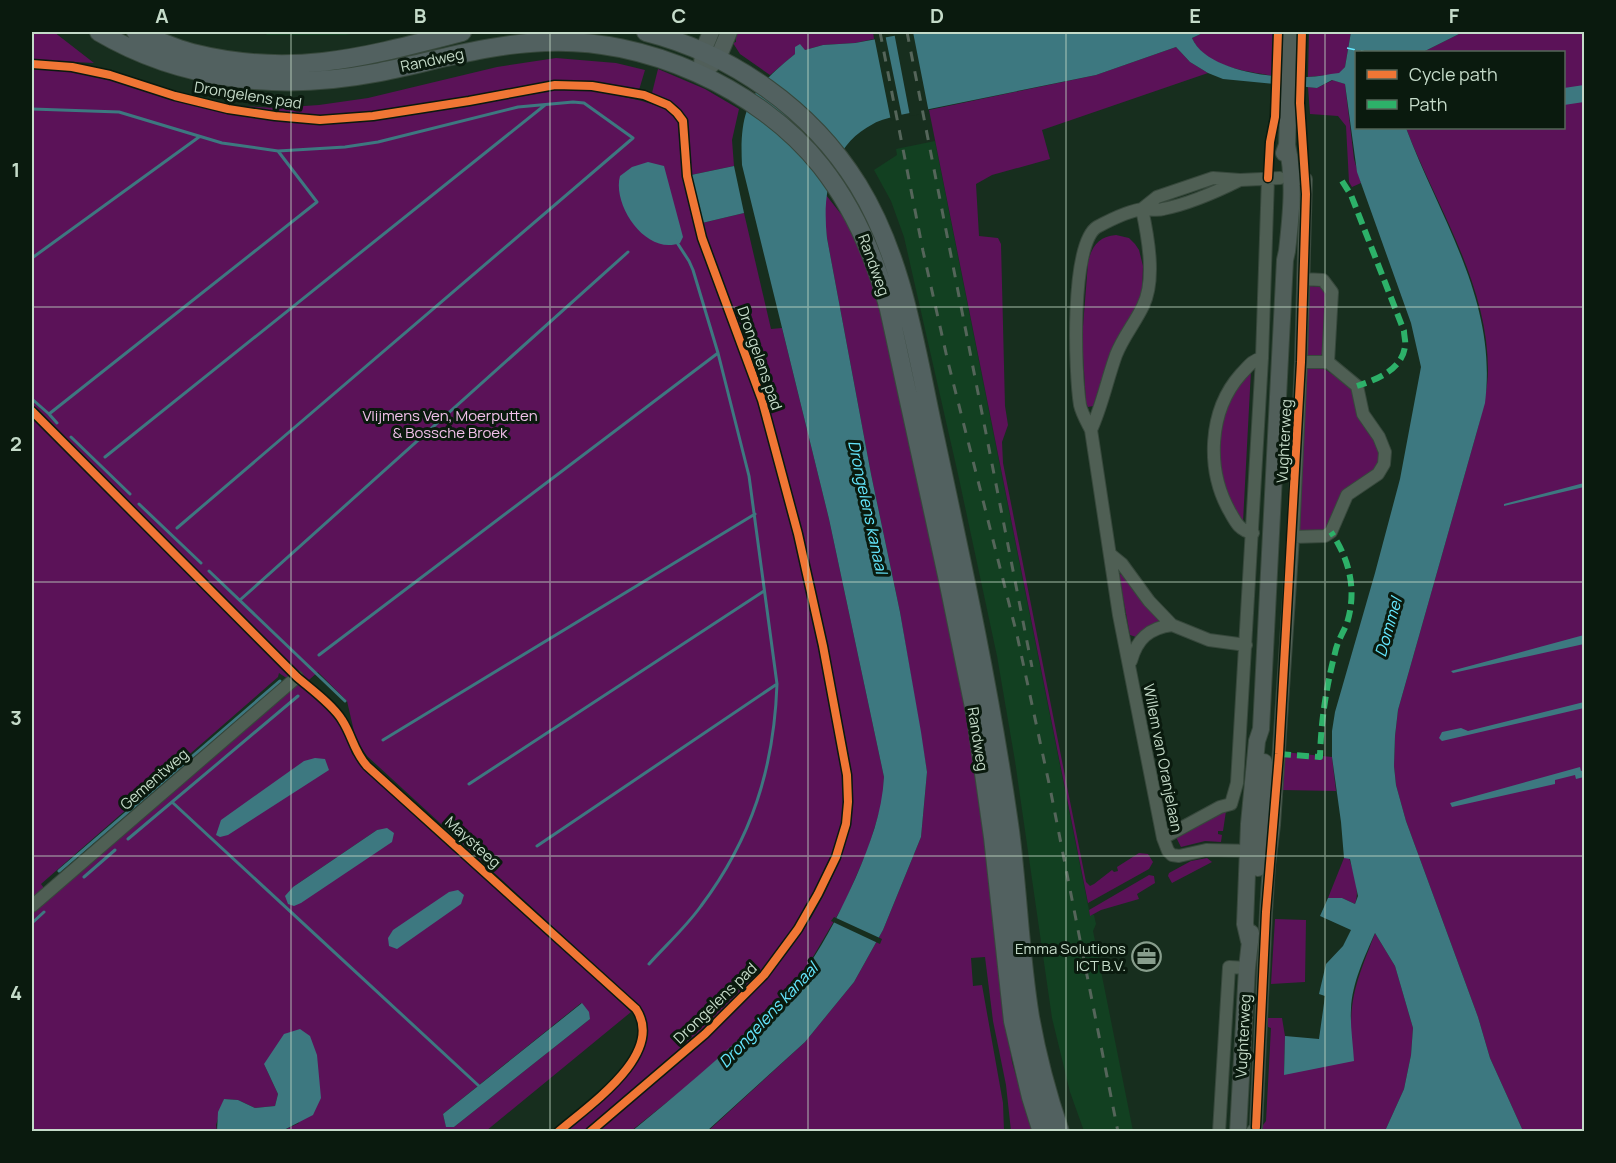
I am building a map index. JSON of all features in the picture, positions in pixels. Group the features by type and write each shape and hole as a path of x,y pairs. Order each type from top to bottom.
{"main road":[{"name":"Randweg","path":"99,32 161,61 220,76 268,82 340,79 484,50 545,42 583,43 635,51 676,64 728,90 767,115 803,145 832,181 855,218 877,269 889,309 948,580 977,728 993,837 1013,1021 1031,1097 1042,1131"},
{"name":"Randweg","path":"136,32 189,52 240,61 285,65 368,56 462,32"},
{"name":"Randweg","path":"646,32 680,42 740,70 780,99 810,126 838,158 858,186 874,213 896,266 953,522 992,715 1010,832 1030,1017 1047,1091 1060,1131"},
{"name":"Vughterweg","path":"1238,1131 1249,941 1245,924 1260,851 1251,797 1257,741 1261,729 1285,260 1281,251 1292,226 1287,179 1281,163 1287,145 1291,32"},
{"path":"701,75 723,33"}],"street":[{"name":"Willem van Oranjelaan","path":"1260,851 1206,850 1179,856 1168,851 1162,838 1119,615 1091,430 1080,407 1076,363 1077,303 1086,239 1099,226 1142,209 1157,197 1213,178 1287,179"},
{"name":"Vughterweg","path":"1260,851 1293,537 1301,362 1304,279 1292,226 1287,179"},
{"name":"Vughterweg","path":"1162,838 1220,807 1231,804 1239,770 1262,358 1287,179"},
{"name":"Willem van Oranjelaan","path":"1091,430 1118,350 1147,296 1149,259 1142,209"},
{"path":"1304,279 1323,280 1332,292 1328,362"},
{"path":"1253,533 1239,527 1226,504 1218,484 1213,450 1214,436 1224,400 1236,379 1252,362 1262,358"},
{"path":"1293,537 1325,536 1331,532 1347,495 1378,474 1384,464 1385,452 1379,437 1363,414 1358,386 1328,362 1301,362"},
{"path":"1111,555 1122,564 1149,601 1172,625 1209,640 1246,645"},
{"path":"1130,665 1135,646 1141,640 1156,629 1172,625"},
{"name":"Gementweg","path":"32,906 297,677"},
{"path":"1252,1131 1256,1127 1266,912 1260,851"},
{"name":"Vughterweg","path":"1220,1131 1229,967 1247,968"}],"shaded area":[{"path":"263,32 361,32 346,35 267,35"},
{"path":"935,141 1090,915 1094,915 1096,924 1093,931 1133,1131 1084,1131 1070,1092 1052,1018 1015,761 997,656 904,237 891,201 874,170 897,155 896,149"}],"green space":[{"path":"32,32 54,32 94,63 32,60"},
{"path":"725,32 873,32 874,39 823,45 805,50 796,47 795,54 770,75 740,54 733,43 736,42 736,36"},
{"path":"1205,32 1276,32 1274,76 1240,70 1206,56 1192,38"},
{"path":"1309,32 1351,32 1345,67 1339,74 1308,77"},
{"path":"1463,32 1584,32 1584,1131 1523,1131 1490,1058 1478,1017 1406,821 1396,785 1394,766 1398,710 1479,424 1488,370 1486,338 1470,276 1406,129 1565,129 1565,51 1425,51"},
{"path":"1176,47 1190,62 1208,73 1042,130 1050,159 992,175 976,184 979,236 998,238 1001,244 1005,406 1008,425 1002,442 1003,463 1086,882 1090,886 1112,870 1118,871 1117,867 1139,853 1148,854 1153,862 1149,869 1088,903 929,110 1096,75"},
{"path":"556,58 616,63 645,70 639,90 593,82 555,82 373,112 319,116 277,113 229,105 275,108 368,98 497,67"},
{"name":"Vlijmens Ven, Moerputten & Bossche Broek","path":"32,69 70,71 110,78 174,98 227,111 275,119 321,123 374,119 556,89 593,90 642,101 667,109 675,115 679,123 683,176 698,239 759,401 794,535 819,648 843,775 845,801 843,823 832,856 796,926 762,973 735,1001 584,1131 563,1131 609,1091 635,1062 646,1040 643,1017 624,992 367,756 356,740 347,701 318,672 302,686 342,722 352,754 631,1012 486,1131 282,1131 299,1123 264,1064 278,1094 275,1106 255,1108 238,1100 224,1099 216,1125 217,1131 32,1131 32,910 297,685 279,673 278,677 41,884 44,888 32,898","holes":["387,829 293,887 377,830","581,1003 590,1019 454,1127 446,1126 443,1114"]},
{"path":"658,69 705,89 739,109 732,140 734,166 691,175 686,120 677,106 652,93"},
{"path":"1333,80 1345,84 1354,159 1361,183 1352,187 1349,182 1346,126 1338,116 1310,114 1308,87 1317,88"},
{"path":"826,195 848,223 862,250 882,308 972,735 1012,1062 1032,1131 1011,1131 1006,1085 993,1021 985,957 971,958 973,986 982,985 1003,1103 1004,1131 707,1132 805,1042 854,982 883,930 921,837 927,772 900,612 871,474 827,238 824,215"},
{"path":"744,213 771,329 782,328 829,519 884,777 883,800 868,849 844,904 807,967 782,997 691,1083 631,1131 595,1132 702,1042 737,1010 768,976 797,940 821,900 840,857 851,817 853,803 849,757 801,533 766,399 745,338 705,237 702,223"},
{"path":"1116,235 1129,238 1139,250 1143,266 1142,296 1112,349 1093,406 1088,407 1082,339 1088,263 1091,252 1100,240"},
{"path":"1308,286 1322,287 1328,294 1326,349 1318,359 1306,358"},
{"path":"1306,367 1326,370 1352,388 1381,453 1376,471 1352,486 1332,524 1324,532 1298,532"},
{"path":"1251,370 1243,522 1223,484 1219,454 1222,423 1227,409 1241,382"},
{"path":"1124,574 1163,622 1136,637 1130,635 1119,575"},
{"path":"1284,752 1332,757 1336,791 1282,790"},
{"path":"1222,811 1226,811 1223,831 1218,831 1218,834 1222,835 1221,842 1205,841 1181,847 1176,837"},
{"path":"1207,858 1212,862 1172,883 1168,876 1169,873 1191,861"},
{"path":"1344,858 1349,858 1357,887 1355,904 1342,898 1328,898"},
{"path":"1149,875 1154,876 1155,883 1137,894 1139,899 1101,910 1090,916 1089,910"},
{"path":"1275,919 1306,920 1305,982 1271,984"},
{"path":"1375,933 1395,966 1413,1028 1411,1055 1404,1089 1385,1131 1262,1132 1266,1121 1271,1028 1268,1027 1268,1018 1282,1018 1285,1036 1284,1075 1351,1026 1355,989"}],"water":[{"path":"915,32 1205,32 1192,38 1211,58 1226,65 1260,74 1315,77 1339,73 1345,67 1351,32 1463,32 1425,51 1355,51 1355,129 1406,129 1463,261 1475,295 1483,330 1487,366 1485,403 1398,710 1394,766 1396,785 1406,821 1478,1017 1490,1058 1523,1131 1385,1131 1404,1089 1411,1055 1413,1028 1395,966 1375,933 1360,970 1352,999 1354,1061 1284,1075 1285,1036 1319,1039 1325,996 1319,994 1326,964 1343,946 1351,930 1320,916 1328,898 1342,898 1355,904 1358,896 1350,859 1344,858 1332,757 1332,731 1335,712 1400,479 1421,367 1411,323 1357,172 1345,84 1332,80 1317,88 1223,79 1190,62 1176,47 1096,75 883,120 858,133 838,158 828,188 827,238 871,474 900,612 921,732 927,772 921,837 883,930 854,982 805,1042 707,1131 631,1132 733,1045 793,985 822,945 834,923 866,853 878,816 884,777 829,519 742,165 743,128 751,101 768,78 795,54 795,47 800,44 805,50 823,45 855,43"},
{"path":"1584,85 1584,102 1565,105 1565,88"},
{"path":"648,162 664,166 683,237 680,243 667,245 655,242 644,235 634,225 621,201 620,176 632,167"},
{"path":"734,166 744,213 702,223 691,175"},
{"path":"1584,483 1584,487 1504,506 1504,504"},
{"path":"1584,635 1584,644 1453,673 1451,671"},
{"path":"1584,702 1584,708 1442,741 1439,738 1442,732 1461,728 1468,731"},
{"path":"315,758 325,759 329,770 228,835 220,837 216,835 221,820 304,761"},
{"path":"1580,767 1581,771 1584,770 1584,777 1576,779 1575,775 1555,780 1555,784 1452,807 1450,803"},
{"path":"387,828 394,833 392,842 301,903 294,906 288,904 285,896 293,887 377,830"},
{"path":"458,890 464,895 461,904 397,949 389,946 388,938 393,930 449,892"},
{"path":"582,1003 589,1012 590,1019 454,1127 446,1127 443,1114"},
{"path":"300,1029 310,1036 317,1055 321,1098 313,1115 282,1131 217,1131 218,1112 224,1099 238,1100 255,1108 275,1106 278,1094 264,1064 284,1034"}],"pier":[{"path":"894,32 913,32 929,113 910,116"},
{"path":"885,34 902,117 891,121 874,36"},
{"path":"1273,73 1306,74 1306,89 1273,87"},
{"path":"834,917 882,939 880,944 831,921"}],"waterway":[{"path":"32,109 119,112 222,143 278,151 345,147 378,142 518,107 573,102 584,103 633,138 177,528"},
{"path":"105,457 545,105"},
{"path":"32,258 199,137"},
{"path":"32,399 49,414 317,202 278,151"},
{"path":"649,964 701,906 719,880 747,828 757,801 771,745 777,684 749,476 718,353 693,270 676,241"},
{"path":"240,600 628,252"},
{"path":"319,655 718,353"},
{"path":"49,414 57,423"},
{"path":"71,437 130,494"},
{"path":"139,504 201,563"},
{"path":"383,740 755,514"},
{"path":"209,571 345,701"},
{"path":"469,784 764,591"},
{"path":"59,871 280,681"},
{"path":"537,846 777,684"},
{"path":"128,839 298,696"},
{"path":"172,802 479,1086"},
{"path":"84,877 115,850"},
{"path":"32,923 44,912"}],"ferry route":[{"path":"1347,48 1361,51"}],"railway":[{"path":"880,32 923,251 948,362 1017,635 1050,788 1118,1132"},
{"path":"907,32 1032,667"}],"marked path":[{"path":"1342,181 1351,195 1404,331 1405,343 1403,354 1394,367 1380,377 1357,386"},
{"path":"1279,754 1320,757 1329,679 1337,645 1347,623 1351,599 1347,565 1331,532"}],"cycle path":[{"path":"1268,178 1270,142 1275,117 1278,32"},
{"path":"1256,1127 1266,912 1279,754 1301,362 1306,194 1300,103 1302,32"},
{"name":"Drongelens pad","path":"32,64 72,67 110,75 175,96 228,109 320,120 373,116 555,85 592,86 644,95 668,105 683,121 687,176 702,238 762,400 798,534 823,646 847,775 846,824 836,857 818,894 798,929 764,975 705,1034 590,1132"},
{"name":"Maysteeg","path":"32,411 297,677 333,709 342,720 367,766 636,1009 642,1026 641,1044 632,1061 620,1078 604,1094 558,1132"}],"place":[{"name":"Emma Solutions ICT B.V.","path":"1147,957"}],"water label":[{"name":"Drongelens kanaal","path":"868,507"},
{"name":"Dommel","path":"1388,627"},
{"name":"Drongelens kanaal","path":"768,1015"}]}
